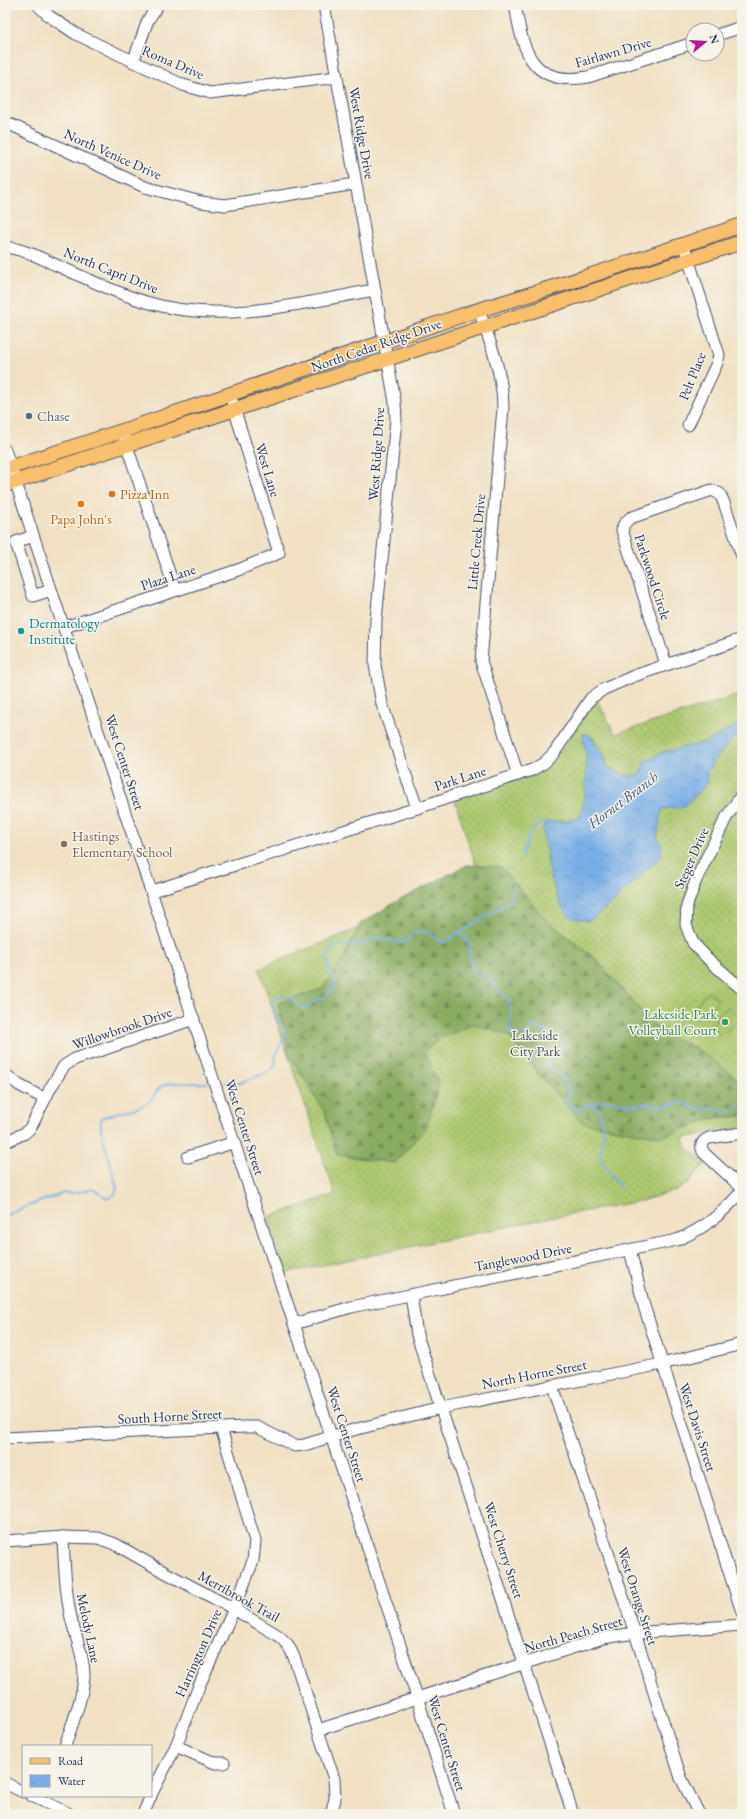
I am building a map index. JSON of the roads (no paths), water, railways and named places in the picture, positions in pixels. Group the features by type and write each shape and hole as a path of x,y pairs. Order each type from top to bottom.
{"main road":[{"name":"North Cedar Ridge Drive","path":"8,468 122,432 479,310 684,246 742,225"},
{"name":"North Cedar Ridge Drive","path":"10,484 742,242"}],"street":[{"name":"Roma Drive","path":"38,5 49,16 76,34 183,85 210,93 337,77"},
{"path":"133,62 148,20 158,5"},
{"name":"West Ridge Drive","path":"324,5 396,420 376,620 375,664 382,704 417,808"},
{"name":"Fairlawn Drive","path":"515,5 520,38 528,56 541,71 555,77 573,80 588,77 685,46"},
{"path":"725,32 742,27"},
{"name":"North Venice Drive","path":"5,122 146,187 201,202 225,205 355,184"},
{"name":"Pelt Place","path":"684,246 719,355 717,363 688,425"},
{"name":"North Capri Drive","path":"5,247 28,252 146,303 184,310 237,313 282,308 374,290"},
{"name":"Little Creek Drive","path":"479,310 499,372 503,391 503,408 481,660 518,775"},
{"name":"West Lane","path":"230,395 279,553"},
{"path":"122,432 175,590"},
{"name":"West Center Street","path":"5,450 10,484 33,536 65,627 417,1697 454,1814"},
{"name":"Parkwood Circle","path":"666,664 622,530 624,524 630,518 712,490 720,494 742,556"},
{"path":"33,536 16,542 33,596 51,590"},
{"name":"Plaza Lane","path":"65,627 238,570 279,553"},
{"name":"Park Lane","path":"152,891 417,808 532,770 544,763 554,752 591,698 604,688 666,664 742,639"},
{"name":"Steger Drive","path":"742,794 726,818 696,880 687,905 686,926 693,943 711,962 742,989"},
{"name":"Willowbrook Drive","path":"5,1142 25,1133 30,1127 64,1066 76,1059 194,1019"},
{"path":"5,1074 19,1086 45,1098"},
{"path":"742,1133 709,1138 704,1140 701,1144 701,1149 704,1153 742,1189"},
{"path":"188,1158 234,1142"},
{"name":"Tanglewood Drive","path":"294,1324 351,1307 677,1240 694,1233 718,1216 742,1189"},
{"name":"West Davis Street","path":"630,1250 637,1282 662,1364 742,1612"},
{"name":"West Cherry Street","path":"411,1295 417,1335 573,1814"},
{"name":"North Horne Street","path":"331,1436 441,1408 662,1364 742,1344"},
{"name":"West Orange Street","path":"552,1386 682,1778 699,1814"},
{"name":"South Horne Street","path":"5,1438 221,1428 258,1428 295,1446 315,1442 331,1436"},
{"name":"Harrington Drive","path":"152,1794 176,1746 199,1686 234,1609 253,1561 255,1542 245,1503 221,1428"},
{"name":"Merribrook Trail","path":"5,1541 63,1537 98,1538 115,1544 234,1609 279,1636 288,1645 294,1658 334,1779 335,1799 331,1814"},
{"name":"Melody Lane","path":"63,1537 68,1603 74,1633 82,1654 84,1674 82,1692 65,1745"},
{"name":"North Peach Street","path":"318,1730 603,1638 635,1633 742,1625"},
{"path":"176,1746 214,1763 224,1763"},
{"path":"5,1783 22,1792"},
{"path":"39,1797 70,1814"},
{"name":"Harrington Drive","path":"143,1814 151,1797"}],"water":[{"path":"742,721 742,730 725,747 706,773 708,783 684,806 662,809 657,837 661,843 661,856 608,907 588,921 570,916 564,910 554,888 543,828 546,822 579,818 585,797 586,780 586,757 583,740 584,733 591,736 607,760 606,766 628,776 634,776 642,769 644,762 663,752 707,742"}],"waterway":[{"name":"Hornet Branch","path":"522,854 532,830 541,822 547,823"},
{"name":"Hornet Branch","path":"226,1083 240,1083 271,1071 275,1065 276,1054 286,1035 274,1013 273,1002 279,996 286,996 294,1000 300,1007 305,1008 316,1000 323,998 336,985 328,964 331,950 338,946 358,945 377,938 403,942 407,941 412,934 421,931 428,932 441,943 449,940 457,933 460,933 512,900 513,886"},
{"path":"460,933 469,942 473,972 477,976 488,975 496,989 509,999 511,1008 510,1032 519,1035 529,1033 531,1026 533,1025 560,1038 563,1042 560,1057 550,1057 546,1061 547,1065 565,1079 570,1091 565,1100 577,1110 599,1101 630,1105 642,1105 648,1103 659,1107 682,1102 700,1110 706,1108 726,1111 742,1104"},
{"name":"Hornet Branch","path":"5,1216 64,1193 76,1193 91,1189 99,1192 107,1199 114,1195 117,1189 101,1130 101,1119 112,1114 143,1106 151,1101 161,1086 179,1083 208,1083"},
{"path":"591,1105 599,1108 604,1134 600,1156 611,1175 621,1187"}],"place":[{"name":"Chase","path":"29,416"},
{"name":"Pizza Inn","path":"112,494"},
{"name":"Papa John's","path":"81,504"},
{"name":"Dermatology Institute","path":"21,631"},
{"name":"Hastings Elementary School","path":"64,844"},
{"name":"Lakeside Park Volleyball Court","path":"725,1022"}],"park label":[{"name":"Lakeside City Park","path":"535,1044"}]}
